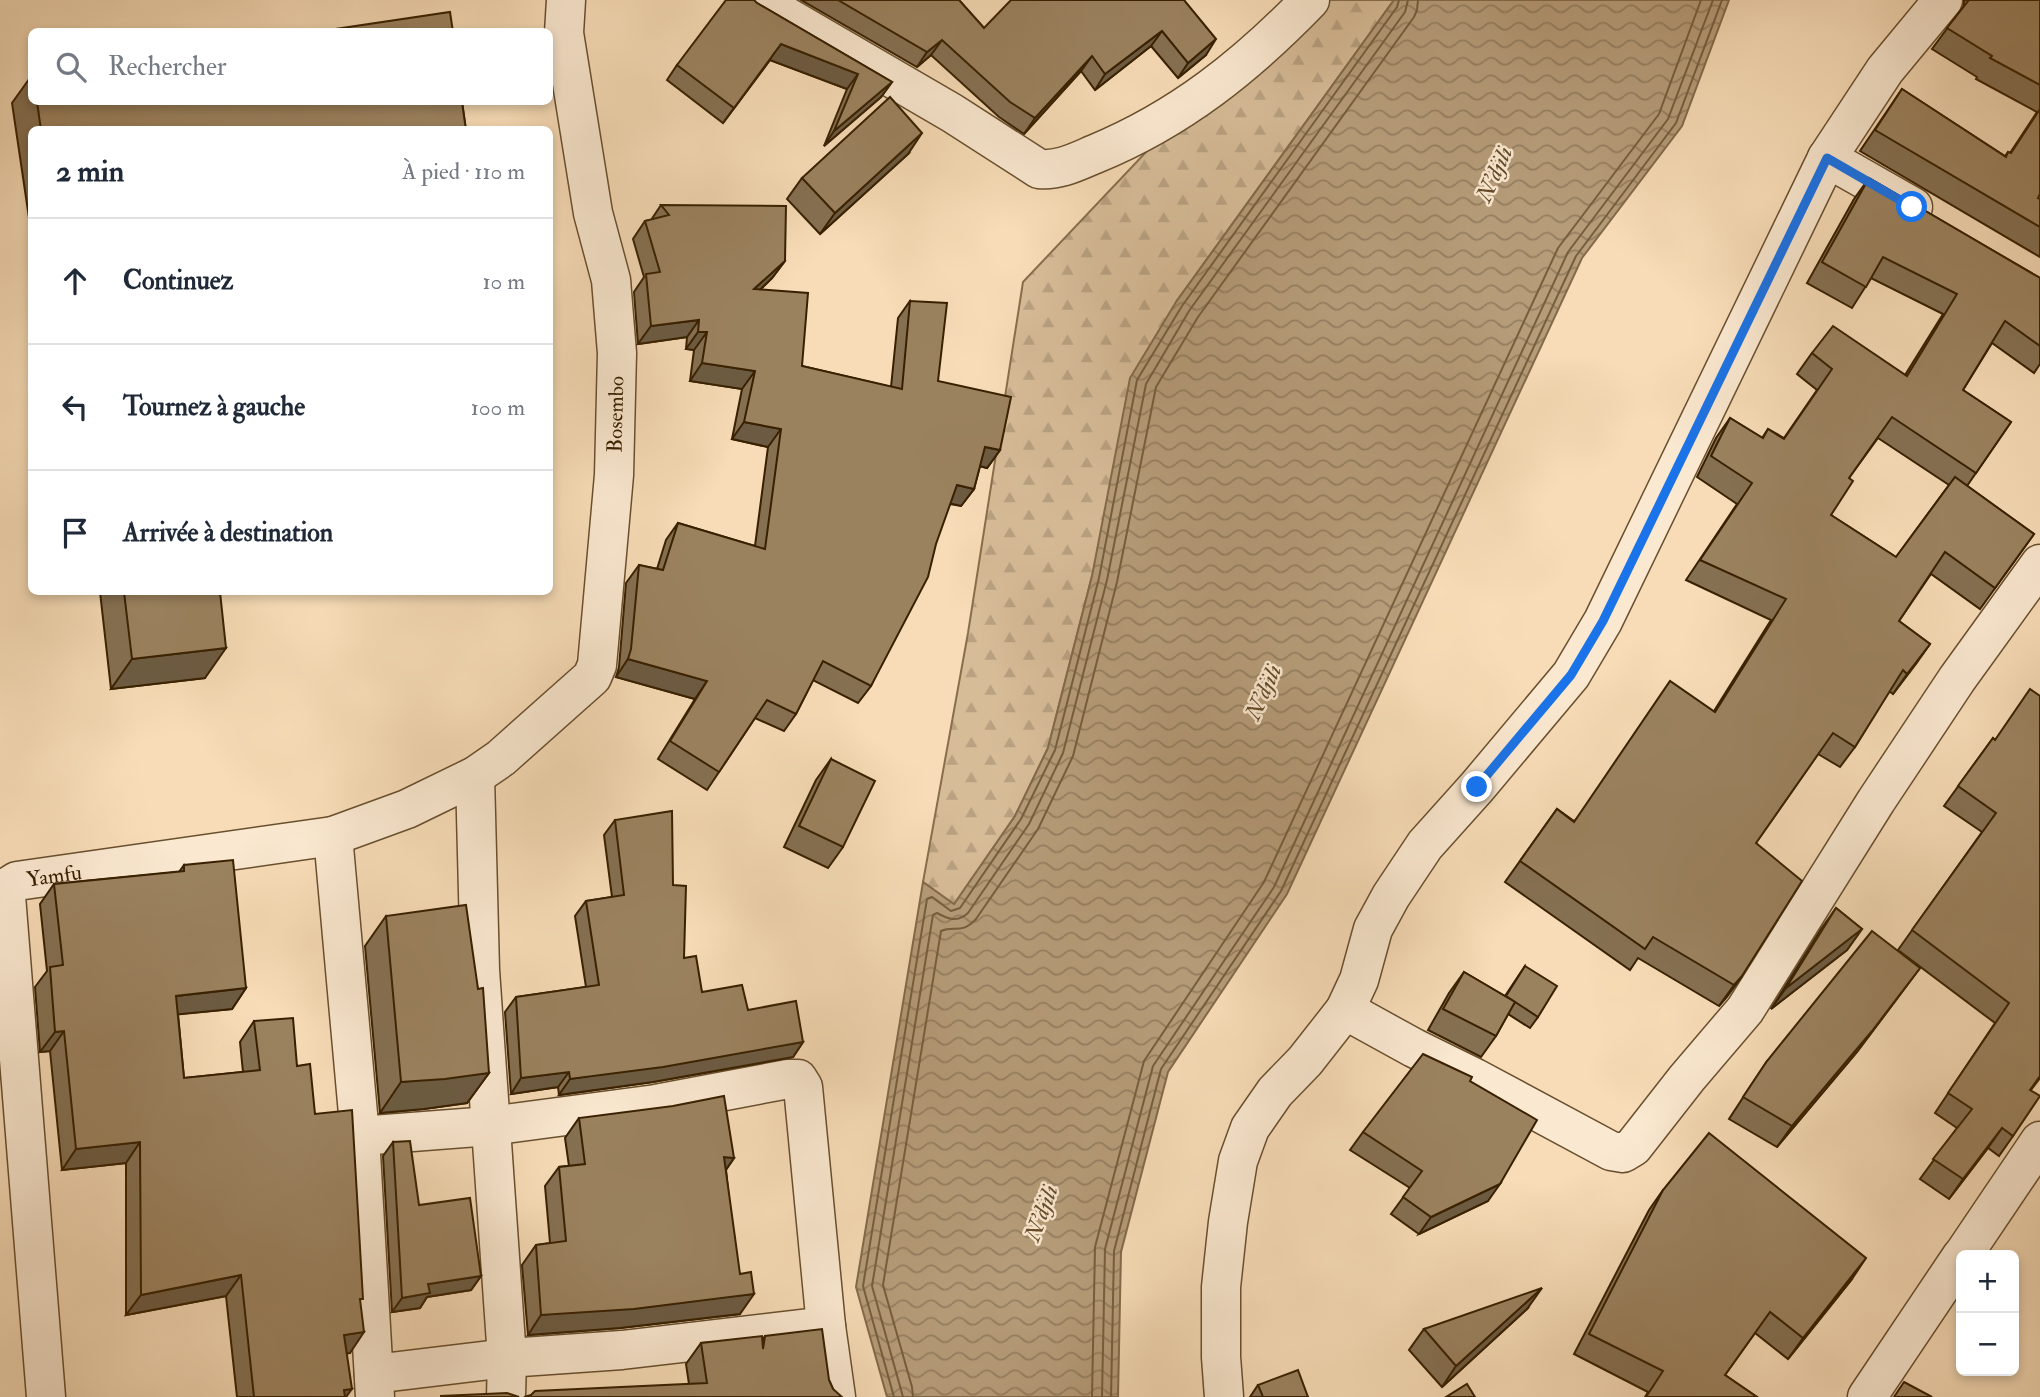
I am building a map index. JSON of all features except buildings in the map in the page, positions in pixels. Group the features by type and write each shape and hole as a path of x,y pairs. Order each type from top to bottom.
{"street":[{"name":"Bosembo","path":"475,776 501,758 592,677 597,665 614,475 617,353 611,280 593,213 564,33 566,0"},
{"path":"758,0 952,113 1039,169 1052,170 1114,146 1183,109 1246,62 1310,0"},
{"path":"1224,1397 1221,1287 1238,1161 1250,1128 1275,1092 1345,1010 1359,979 1373,929 1425,845 1571,675 1603,621 1827,158 1885,70 1943,0"},
{"path":"1827,158 1946,227"},
{"path":"1345,1010 1611,1151 1623,1153 1633,1147 1745,1010 1949,690 2040,564"},
{"name":"Yamfu","path":"46,1397 6,896 9,886 17,881 333,836 408,808 475,776"},
{"path":"475,776 480,970 507,1357 506,1397"},
{"path":"333,836 360,1136 374,1385 507,1357 622,1350 826,1326"},
{"path":"360,1136 490,1126 656,1104 798,1079 803,1087 826,1326 836,1397"},
{"path":"1966,1250 2040,1141"},
{"path":"1867,1397 1956,1265"}],"green space":[{"path":"1290,0 1394,0 1176,302 1092,576 1048,748 1015,816 954,905 923,882 968,633 1023,282"}],"water":[{"name":"N'djili","path":"1394,0 1729,0 1682,126 1582,258 1287,894 1168,1072 1121,1252 1118,1397 887,1397 856,1287 923,882 954,904 1015,816 1048,748 1092,576 1130,378 1176,302"}],"route":[{"path":"1477,787 1571,675 1603,621 1827,158 1912,207"}]}
